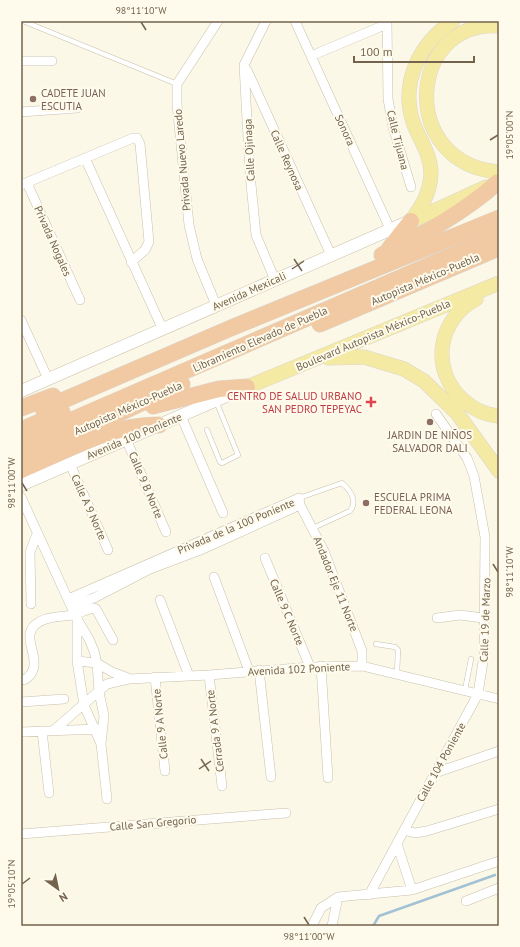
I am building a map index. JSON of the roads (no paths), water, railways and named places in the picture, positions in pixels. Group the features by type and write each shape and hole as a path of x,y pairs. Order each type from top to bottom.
{"highway":[{"path":"231,328 244,319 386,254 453,217 499,182"},
{"path":"21,418 132,372 231,328 499,218"},
{"path":"386,254 394,233 411,221"},
{"name":"Libramiento Elevado de Puebla","path":"21,430 499,224"},
{"name":"Libramiento Elevado de Puebla","path":"21,442 499,235"},
{"name":"Autopista México-Puebla","path":"21,454 109,418 230,362 499,248"},
{"path":"21,408 185,348"},
{"path":"109,418 219,388 247,388"},
{"path":"21,470 106,434 133,426 159,425"}],"main road":[{"path":"411,221 426,198 431,172 428,156 416,129 411,110 410,90 412,74 420,54 428,43 438,32 453,21"},
{"path":"499,26 476,28 461,34 448,44 432,68 426,98 427,112 431,126 445,147 467,165 481,170 499,172"},
{"path":"411,221 499,182"},
{"name":"Boulevard Autopista México-Puebla","path":"247,388 499,282"},
{"path":"499,286 468,303 455,315 444,336 441,355 445,374 452,388 461,398 477,410 499,416"},
{"path":"319,358 364,357 404,369 424,381 457,413 499,471"}],"street":[{"name":"Privada Nuevo Laredo","path":"216,305 197,259 188,225 177,104 178,84 218,21"},
{"name":"Calle Ojinaga","path":"266,21 244,65 250,174 256,235 275,280"},
{"name":"Sonora","path":"295,21 394,233"},
{"path":"311,56 387,23"},
{"name":"Calle Tijuana","path":"387,23 389,106 393,127 411,187"},
{"path":"21,61 52,61"},
{"name":"Calle Reynosa","path":"244,65 331,255"},
{"path":"21,112 77,108"},
{"path":"24,184 133,138 137,138 140,144 149,242 144,250 131,262"},
{"path":"85,158 163,330"},
{"name":"Privada Nogales","path":"24,184 80,300"},
{"name":"Avenida Mexicali","path":"21,391 331,255 394,233"},
{"path":"21,320 48,379"},
{"name":"Avenida 100 Poniente","path":"21,485 247,388"},
{"name":"Calle 19 de Marzo","path":"436,414 466,458 474,476 485,537 486,565 483,618 483,668 478,694"},
{"path":"181,416 223,513"},
{"name":"Calle 9 B Norte","path":"126,439 166,532"},
{"name":"Calle A 9 Norte","path":"70,464 108,550"},
{"path":"21,497 73,610 89,639 97,663 99,692 104,716 99,729"},
{"name":"Andador Eje 11 Norte","path":"300,502 324,551 362,651 362,666"},
{"name":"Privada de la 100 Poniente","path":"73,610 300,502"},
{"path":"31,604 30,552 37,534"},
{"name":"Calle 9 C Norte","path":"265,558 310,666"},
{"path":"214,577 248,671"},
{"path":"160,600 189,676"},
{"path":"21,680 26,679 34,670 35,661 30,633 33,626 44,619 73,610 90,608 96,609 113,640"},
{"path":"73,610 77,661 84,705 99,729 107,799"},
{"path":"437,618 460,615 483,618"},
{"path":"77,661 97,663 112,672 129,679"},
{"name":"Avenida 102 Poniente","path":"54,730 111,682 155,677 209,675 310,666 362,666 478,694 497,696"},
{"path":"321,666 328,778"},
{"path":"259,670 271,777"},
{"name":"Cerrada 9 A Norte","path":"209,675 222,786"},
{"name":"Calle 9 A Norte","path":"155,677 165,771"},
{"name":"Calle 104 Poniente","path":"369,894 478,694"},
{"path":"21,702 64,699"},
{"path":"21,732 99,729"},
{"path":"42,731 49,793"},
{"path":"435,773 499,751"},
{"path":"404,830 415,833 427,831 499,809"},
{"name":"Calle San Gregorio","path":"21,834 286,813"},
{"path":"397,844 412,890"},
{"path":"312,926 321,908 338,897 412,890 499,861"},
{"path":"466,901 499,888"},
{"path":"332,926 338,897"}],"lane":[{"path":"23,21 178,84"},
{"path":"207,430 220,462 222,463 238,455 216,401"},
{"path":"300,502 342,483 354,501 353,507 350,511 313,528"},
{"path":"376,644 395,647 398,650 397,674"},
{"path":"464,690 471,659"}],"waterway":[{"path":"373,926 379,916 495,875"}],"place":[{"name":"CADETE JUAN ESCUTIA","path":"33,99"},
{"name":"CENTRO DE SALUD URBANO SAN PEDRO TEPEYAC","path":"371,402"},
{"name":"JARDIN DE NIÑOS SALVADOR DALI","path":"430,422"},
{"name":"ESCUELA PRIMA FEDERAL LEONA","path":"366,503"}]}
